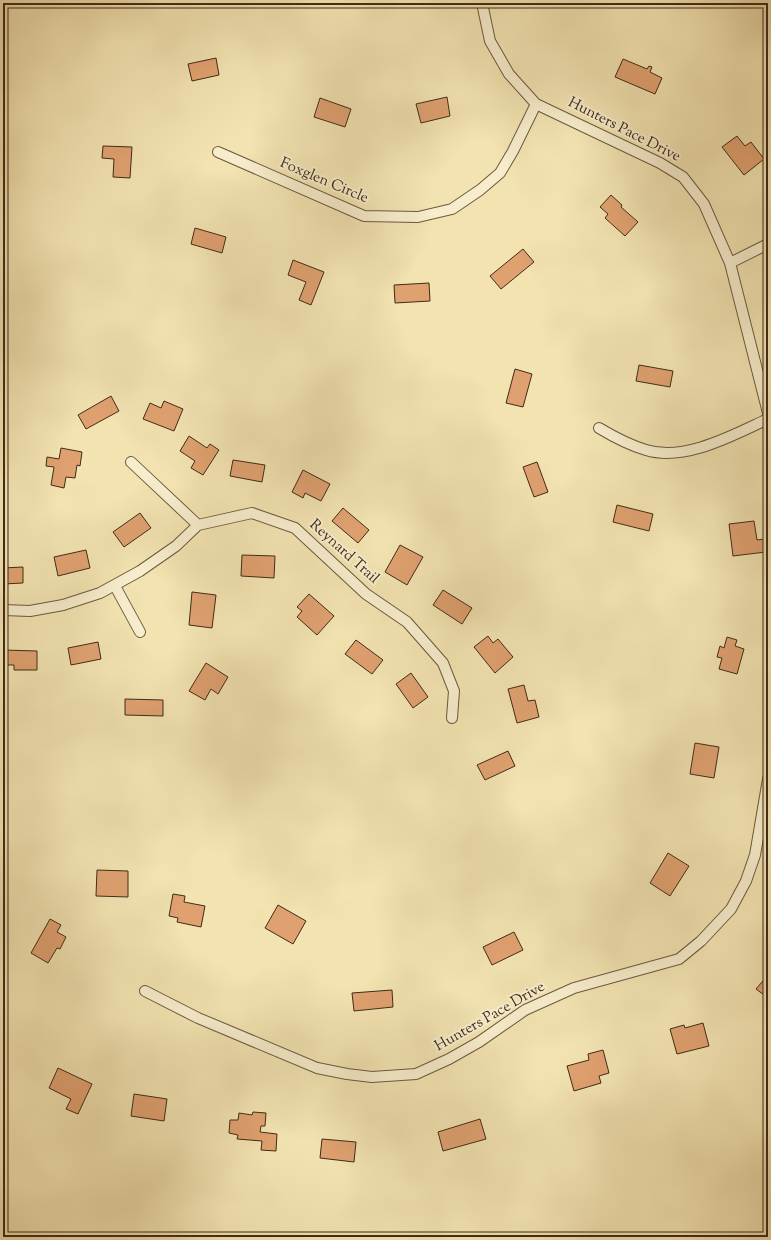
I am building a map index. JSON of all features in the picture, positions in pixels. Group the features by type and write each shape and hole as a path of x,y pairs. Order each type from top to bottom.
{"street":[{"name":"Hunters Pace Drive","path":"482,3 490,41 509,74 536,104 660,163 683,177 704,204 730,263 768,413"},
{"name":"Foxglen Circle","path":"218,152 364,216 418,217 452,209 480,190 500,173 513,151 536,104"},
{"path":"730,263 768,244"},
{"path":"599,428 625,442 647,450 664,453 683,452 718,441 768,419"},
{"path":"3,610 30,611 63,605 100,593 140,572 176,546 198,525 131,462"},
{"name":"Reynard Trail","path":"198,525 252,513 294,528 366,594 407,622 443,663 454,691 452,718"},
{"path":"115,586 140,632"},
{"name":"Hunters Pace Drive","path":"145,991 198,1018 317,1068 372,1077 416,1074 473,1046 525,1010 574,988 679,959 701,941 731,909 746,881 755,855 768,779"}],"building":[{"path":"558,3 576,3 576,7 558,7"},
{"path":"216,58 219,75 192,81 188,64"},
{"path":"623,59 647,69 649,66 652,67 650,72 662,78 655,94 615,77"},
{"path":"447,97 450,116 421,123 416,104"},
{"path":"320,98 351,109 345,127 314,117"},
{"path":"737,136 745,146 751,142 764,159 744,175 722,147"},
{"path":"103,146 132,147 130,178 113,177 114,159 102,158"},
{"path":"611,195 622,205 621,207 638,222 625,236 605,218 608,214 600,207"},
{"path":"195,228 226,237 222,253 191,244"},
{"path":"523,249 534,262 501,289 490,276"},
{"path":"293,260 324,272 311,305 299,300 306,282 288,275"},
{"path":"429,283 430,301 395,303 394,285"},
{"path":"639,365 673,371 670,387 636,381"},
{"path":"515,369 532,374 523,407 506,403"},
{"path":"111,396 119,411 86,429 78,415"},
{"path":"164,401 183,409 174,431 143,419 150,403 161,408"},
{"path":"189,436 207,448 210,444 219,450 203,475 191,468 195,461 180,451"},
{"path":"61,448 82,452 80,466 77,465 75,478 66,477 64,488 51,485 54,467 46,466 47,457 59,459"},
{"path":"233,460 265,465 262,482 230,476"},
{"path":"537,462 548,492 534,497 523,467"},
{"path":"303,470 330,484 321,501 305,493 303,498 292,492"},
{"path":"617,505 653,514 649,531 613,522"},
{"path":"343,508 369,530 358,543 332,521"},
{"path":"140,513 151,528 124,547 113,532"},
{"path":"754,521 757,540 765,539 766,552 733,556 729,524"},
{"path":"400,545 423,557 407,585 385,572"},
{"path":"86,550 90,568 58,576 54,557"},
{"path":"242,555 275,556 274,578 241,576"},
{"path":"23,567 23,583 3,584 3,568"},
{"path":"443,590 472,608 462,624 433,605"},
{"path":"192,592 216,595 212,628 189,625"},
{"path":"309,594 334,616 317,635 297,617 302,611 297,607"},
{"path":"488,636 493,643 498,639 513,657 495,673 474,647"},
{"path":"727,637 737,640 735,646 744,649 737,674 719,669 722,658 717,657 720,646 724,648"},
{"path":"356,640 383,660 372,674 345,654"},
{"path":"98,642 101,659 71,665 68,648"},
{"path":"3,650 37,651 37,670 14,670 14,665 3,665"},
{"path":"206,663 228,677 218,694 211,689 205,700 189,691"},
{"path":"411,673 428,697 413,708 396,684"},
{"path":"524,685 528,701 535,700 539,717 517,723 508,689"},
{"path":"125,699 163,700 163,716 125,715"},
{"path":"695,743 719,747 714,778 690,774"},
{"path":"508,751 515,766 485,780 477,765"},
{"path":"668,853 689,866 670,896 650,883"},
{"path":"97,870 128,871 128,897 96,896"},
{"path":"173,894 185,896 184,902 205,906 201,927 177,922 178,918 169,916"},
{"path":"278,905 306,921 293,944 265,928"},
{"path":"50,919 61,925 57,932 66,937 60,949 57,948 48,963 31,953"},
{"path":"514,932 523,950 492,965 483,947"},
{"path":"768,975 768,998 756,989"},
{"path":"392,990 393,1007 354,1011 352,993"},
{"path":"703,1023 709,1046 677,1054 670,1029 684,1025 685,1028"},
{"path":"603,1050 609,1073 599,1076 601,1083 574,1091 567,1066 589,1060 588,1054"},
{"path":"58,1068 92,1084 78,1114 66,1109 71,1099 49,1088"},
{"path":"134,1094 167,1099 164,1121 131,1116"},
{"path":"253,1112 266,1113 265,1126 261,1126 260,1132 277,1134 276,1151 261,1150 262,1141 237,1139 238,1135 229,1133 230,1120 238,1120 239,1113 252,1115"},
{"path":"480,1119 486,1139 443,1151 438,1132"},
{"path":"322,1139 356,1142 354,1162 320,1158"}]}
